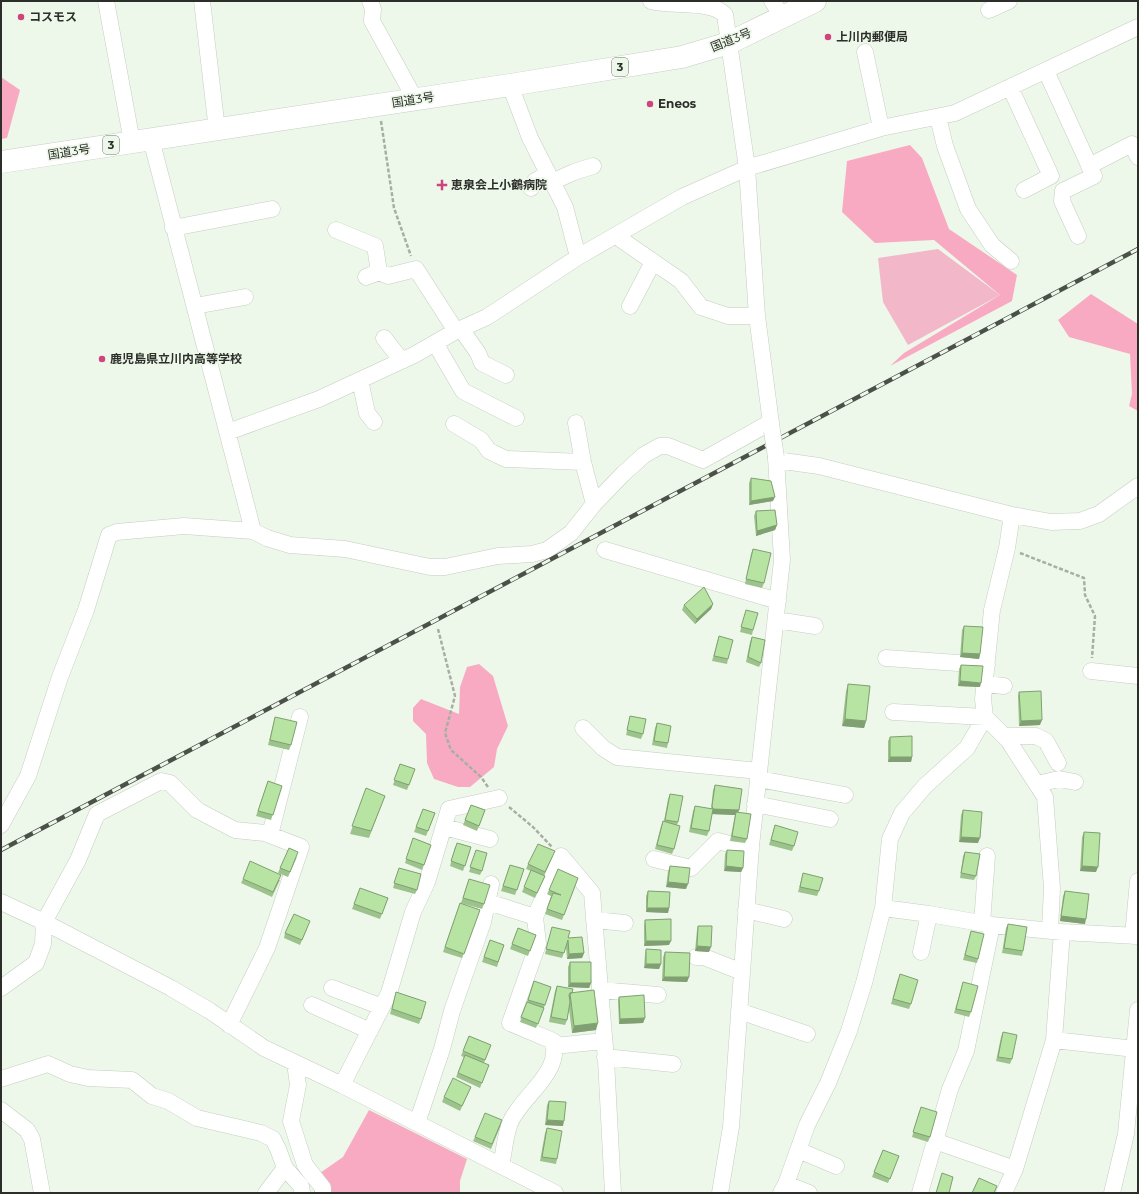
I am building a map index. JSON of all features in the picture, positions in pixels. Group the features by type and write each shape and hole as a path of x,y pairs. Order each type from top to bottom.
{"highway":[{"name":"国道3号","path":"2,167 141,140 414,100 682,57 729,43 777,9 815,1"}],"street":[{"path":"106,1 141,140 173,228 195,306 253,531"},
{"path":"202,1 217,130"},
{"path":"370,1 373,9 372,21 414,100"},
{"path":"651,1 697,1 709,3 723,10 725,15 747,168 757,316 776,458 782,560 750,850 731,1127 720,1193"},
{"path":"989,10 1009,1"},
{"path":"228,432 319,400 402,361 459,330 487,317 578,257 682,196 747,168 881,128 955,113 1138,27"},
{"path":"865,52 881,128"},
{"path":"1046,71 1094,176 1063,192 1062,201 1078,236"},
{"path":"510,85 530,138 565,207 578,257"},
{"path":"1010,88 1051,176 1024,190"},
{"path":"938,117 945,146 968,209 992,245 1012,261"},
{"path":"1089,166 1132,144 1138,157"},
{"path":"531,188 535,181 593,166"},
{"path":"173,228 272,209"},
{"path":"336,230 375,246 373,274 388,276 416,269 459,330 478,353 482,363 506,375"},
{"path":"616,236 681,281 701,307 728,316 757,316"},
{"path":"630,306 653,262"},
{"path":"195,306 246,297"},
{"path":"384,338 402,361"},
{"path":"435,343 463,391 516,418"},
{"path":"360,380 367,413 374,422"},
{"path":"576,423 583,462 594,504"},
{"path":"454,424 481,440 489,451 506,459 583,462"},
{"path":"1,825 28,776 60,677 86,610 109,535 117,532 184,526 253,531 267,538 290,545 345,548 430,567 445,567 498,556 532,554 547,550 571,533 594,504 623,474 653,449 660,446 668,446 703,460 771,426"},
{"path":"776,458 819,466 1012,515 1051,522 1080,521 1099,514 1138,486"},
{"path":"809,1193 784,1189 807,1125 828,1083 849,1031 864,983 883,908 890,839 902,813 924,786 967,748 985,717 983,699 992,610 1012,515"},
{"path":"605,550 778,601"},
{"path":"776,620 815,626"},
{"path":"886,658 987,665"},
{"path":"1092,671 1138,676"},
{"path":"985,684 1004,686"},
{"path":"893,712 985,717 1004,736 1045,797 1056,931 1054,1040 1015,1169 1004,1193"},
{"path":"270,835 300,717"},
{"path":"583,728 603,748 617,757 759,775 845,795"},
{"path":"1004,736 1036,736 1046,741 1058,763"},
{"path":"1037,784 1059,779 1075,782"},
{"path":"1,988 36,963 43,944 44,922 78,860 97,814 161,781 170,783 197,810 235,830 265,833 301,847 266,948 229,1025"},
{"path":"342,1086 389,993 414,912 427,882 449,809 498,798"},
{"path":"755,804 830,819"},
{"path":"444,827 490,839"},
{"path":"654,859 691,868 694,871 718,841 750,850"},
{"path":"500,1166 510,1124 520,1107 547,1074 553,1059 553,1041 510,1023 538,944 535,918 561,856 592,893 605,1049 614,1193"},
{"path":"920,1193 950,1089 966,1051 987,924 987,856"},
{"path":"883,908 987,924 1056,931 1136,936 1138,881"},
{"path":"417,1123 442,1049 452,1011 483,922 492,884"},
{"path":"1,902 44,922 171,988 264,1048 555,1193"},
{"path":"488,902 535,918"},
{"path":"746,910 784,919"},
{"path":"921,952 929,914"},
{"path":"594,920 625,923"},
{"path":"696,957 704,957 742,972"},
{"path":"332,988 382,1007"},
{"path":"600,990 658,995"},
{"path":"312,1005 370,1031"},
{"path":"1112,1193 1126,1134 1138,1010"},
{"path":"739,1011 807,1034"},
{"path":"1054,1040 1135,1049"},
{"path":"554,1046 605,1049 673,1064"},
{"path":"295,1063 298,1086 291,1121 305,1165 323,1188 323,1193"},
{"path":"1,1080 48,1064 70,1074 88,1078 132,1080 152,1096 168,1101 197,1118 261,1133 273,1139 285,1168 301,1186 302,1193"},
{"path":"1,1110 27,1130 32,1139 42,1193"},
{"path":"935,1140 1015,1169"},
{"path":"798,1150 836,1166"},
{"path":"266,1193 285,1168"}],"path":[{"path":"378,105 394,208 416,269"},
{"path":"1006,548 1084,578 1085,595 1095,616 1092,671"},
{"path":"438,630 455,696 445,733 451,750 481,777 498,798 533,827 561,856"}],"shaded area":[{"path":"1,77 20,90 7,138 1,139"},
{"path":"910,145 922,158 949,229 1017,275 1012,301 890,366 904,353 1000,295 934,240 875,243 842,212 847,161"},
{"path":"938,249 1000,295 908,345 883,302 878,258"},
{"path":"1091,294 1138,324 1138,411 1129,406 1132,394 1130,354 1069,337 1058,320"},
{"path":"479,664 493,676 508,726 497,749 494,767 470,787 458,787 434,779 427,763 426,734 413,721 413,708 421,699 459,714 460,687 467,667"},
{"path":"369,1110 467,1159 460,1181 460,1193 314,1193 320,1173 343,1157"}],"building":[{"path":"751,478 771,481 775,497 751,501"},
{"path":"775,510 777,525 757,531 756,511"},
{"path":"753,549 771,553 764,583 746,579"},
{"path":"704,587 713,604 697,619 684,605"},
{"path":"746,610 758,613 753,630 741,627"},
{"path":"964,626 983,627 980,654 962,653"},
{"path":"719,636 733,640 728,659 714,656"},
{"path":"752,637 765,640 761,663 748,657"},
{"path":"961,665 983,666 981,683 960,681"},
{"path":"848,684 870,686 866,721 845,719"},
{"path":"1041,691 1042,720 1021,721 1019,692"},
{"path":"630,716 646,719 643,734 627,730"},
{"path":"275,717 297,722 291,745 270,740"},
{"path":"657,723 671,726 668,743 654,741"},
{"path":"912,736 912,757 890,757 890,737"},
{"path":"400,764 415,769 409,785 394,780"},
{"path":"268,781 282,786 273,815 258,811"},
{"path":"715,785 742,789 739,810 713,809 712,806"},
{"path":"366,788 385,796 371,831 352,826"},
{"path":"670,794 683,796 678,822 665,820"},
{"path":"471,805 485,810 479,826 465,820"},
{"path":"695,806 713,809 709,831 691,828"},
{"path":"423,809 435,813 428,831 416,827"},
{"path":"963,810 982,812 980,838 961,837"},
{"path":"736,812 751,814 747,839 732,836"},
{"path":"663,821 680,826 674,849 657,845"},
{"path":"775,825 798,832 794,846 771,840"},
{"path":"1084,832 1100,833 1098,867 1082,866"},
{"path":"413,838 431,845 424,865 406,859"},
{"path":"457,843 471,847 465,866 451,861"},
{"path":"538,844 555,851 545,872 528,864"},
{"path":"289,848 298,852 290,872 280,868"},
{"path":"476,850 487,853 482,871 470,867"},
{"path":"727,850 744,851 743,868 726,866"},
{"path":"965,852 980,854 976,876 961,873"},
{"path":"250,861 281,875 273,892 243,879"},
{"path":"510,865 524,869 517,890 503,886"},
{"path":"670,866 690,868 688,884 668,882"},
{"path":"399,868 421,874 417,890 394,883"},
{"path":"558,869 578,878 564,915 547,909 553,893 561,895 549,890"},
{"path":"531,870 545,876 537,893 524,887"},
{"path":"803,873 823,878 819,891 800,887"},
{"path":"469,879 490,885 484,904 463,898"},
{"path":"360,888 388,898 382,914 354,904"},
{"path":"648,891 670,892 669,908 647,908"},
{"path":"1065,891 1089,894 1086,919 1061,916"},
{"path":"460,903 480,910 464,954 445,947"},
{"path":"294,914 310,921 302,940 285,933"},
{"path":"671,919 671,941 646,941 645,920"},
{"path":"1008,924 1027,927 1023,951 1004,948"},
{"path":"698,926 712,926 711,947 697,946"},
{"path":"552,927 570,931 568,938 582,937 584,953 569,954 568,940 564,953 546,949"},
{"path":"518,928 536,935 530,951 512,944"},
{"path":"971,931 984,934 978,959 965,955"},
{"path":"490,940 504,945 498,962 484,957"},
{"path":"646,949 661,950 661,964 646,964"},
{"path":"665,952 690,953 689,977 664,977"},
{"path":"570,962 591,962 591,983 570,983"},
{"path":"900,974 918,980 911,1004 893,999"},
{"path":"534,981 551,987 545,1005 528,1000"},
{"path":"963,982 978,986 971,1012 956,1009"},
{"path":"557,986 573,989 572,993 569,995 570,1002 567,1020 551,1017"},
{"path":"594,990 598,1023 574,1026 570,993"},
{"path":"396,992 426,1002 421,1019 392,1009"},
{"path":"644,995 645,1018 620,1019 619,997"},
{"path":"527,1002 544,1008 538,1024 521,1017"},
{"path":"1003,1032 1017,1035 1012,1059 998,1057"},
{"path":"469,1036 491,1045 485,1060 463,1051"},
{"path":"465,1055 489,1065 482,1083 458,1073"},
{"path":"453,1078 471,1087 462,1106 444,1097"},
{"path":"549,1101 566,1102 564,1121 547,1120"},
{"path":"921,1107 937,1112 930,1137 913,1132"},
{"path":"485,1113 502,1120 492,1144 475,1137"},
{"path":"547,1128 562,1131 557,1159 542,1157"},
{"path":"883,1150 899,1156 890,1179 874,1172"},
{"path":"942,1173 953,1177 949,1193 936,1193"},
{"path":"979,1178 997,1186 994,1193 972,1193"}],"railway":[{"path":"1,850 1138,249"}],"place":[{"name":"コスモス","path":"21,17"},
{"name":"上川内郵便局","path":"828,37"},
{"name":"Eneos","path":"650,104"},
{"name":"恵泉会上小鶴病院","path":"442,185"},
{"name":"鹿児島県立川内高等学校","path":"102,359"}]}
